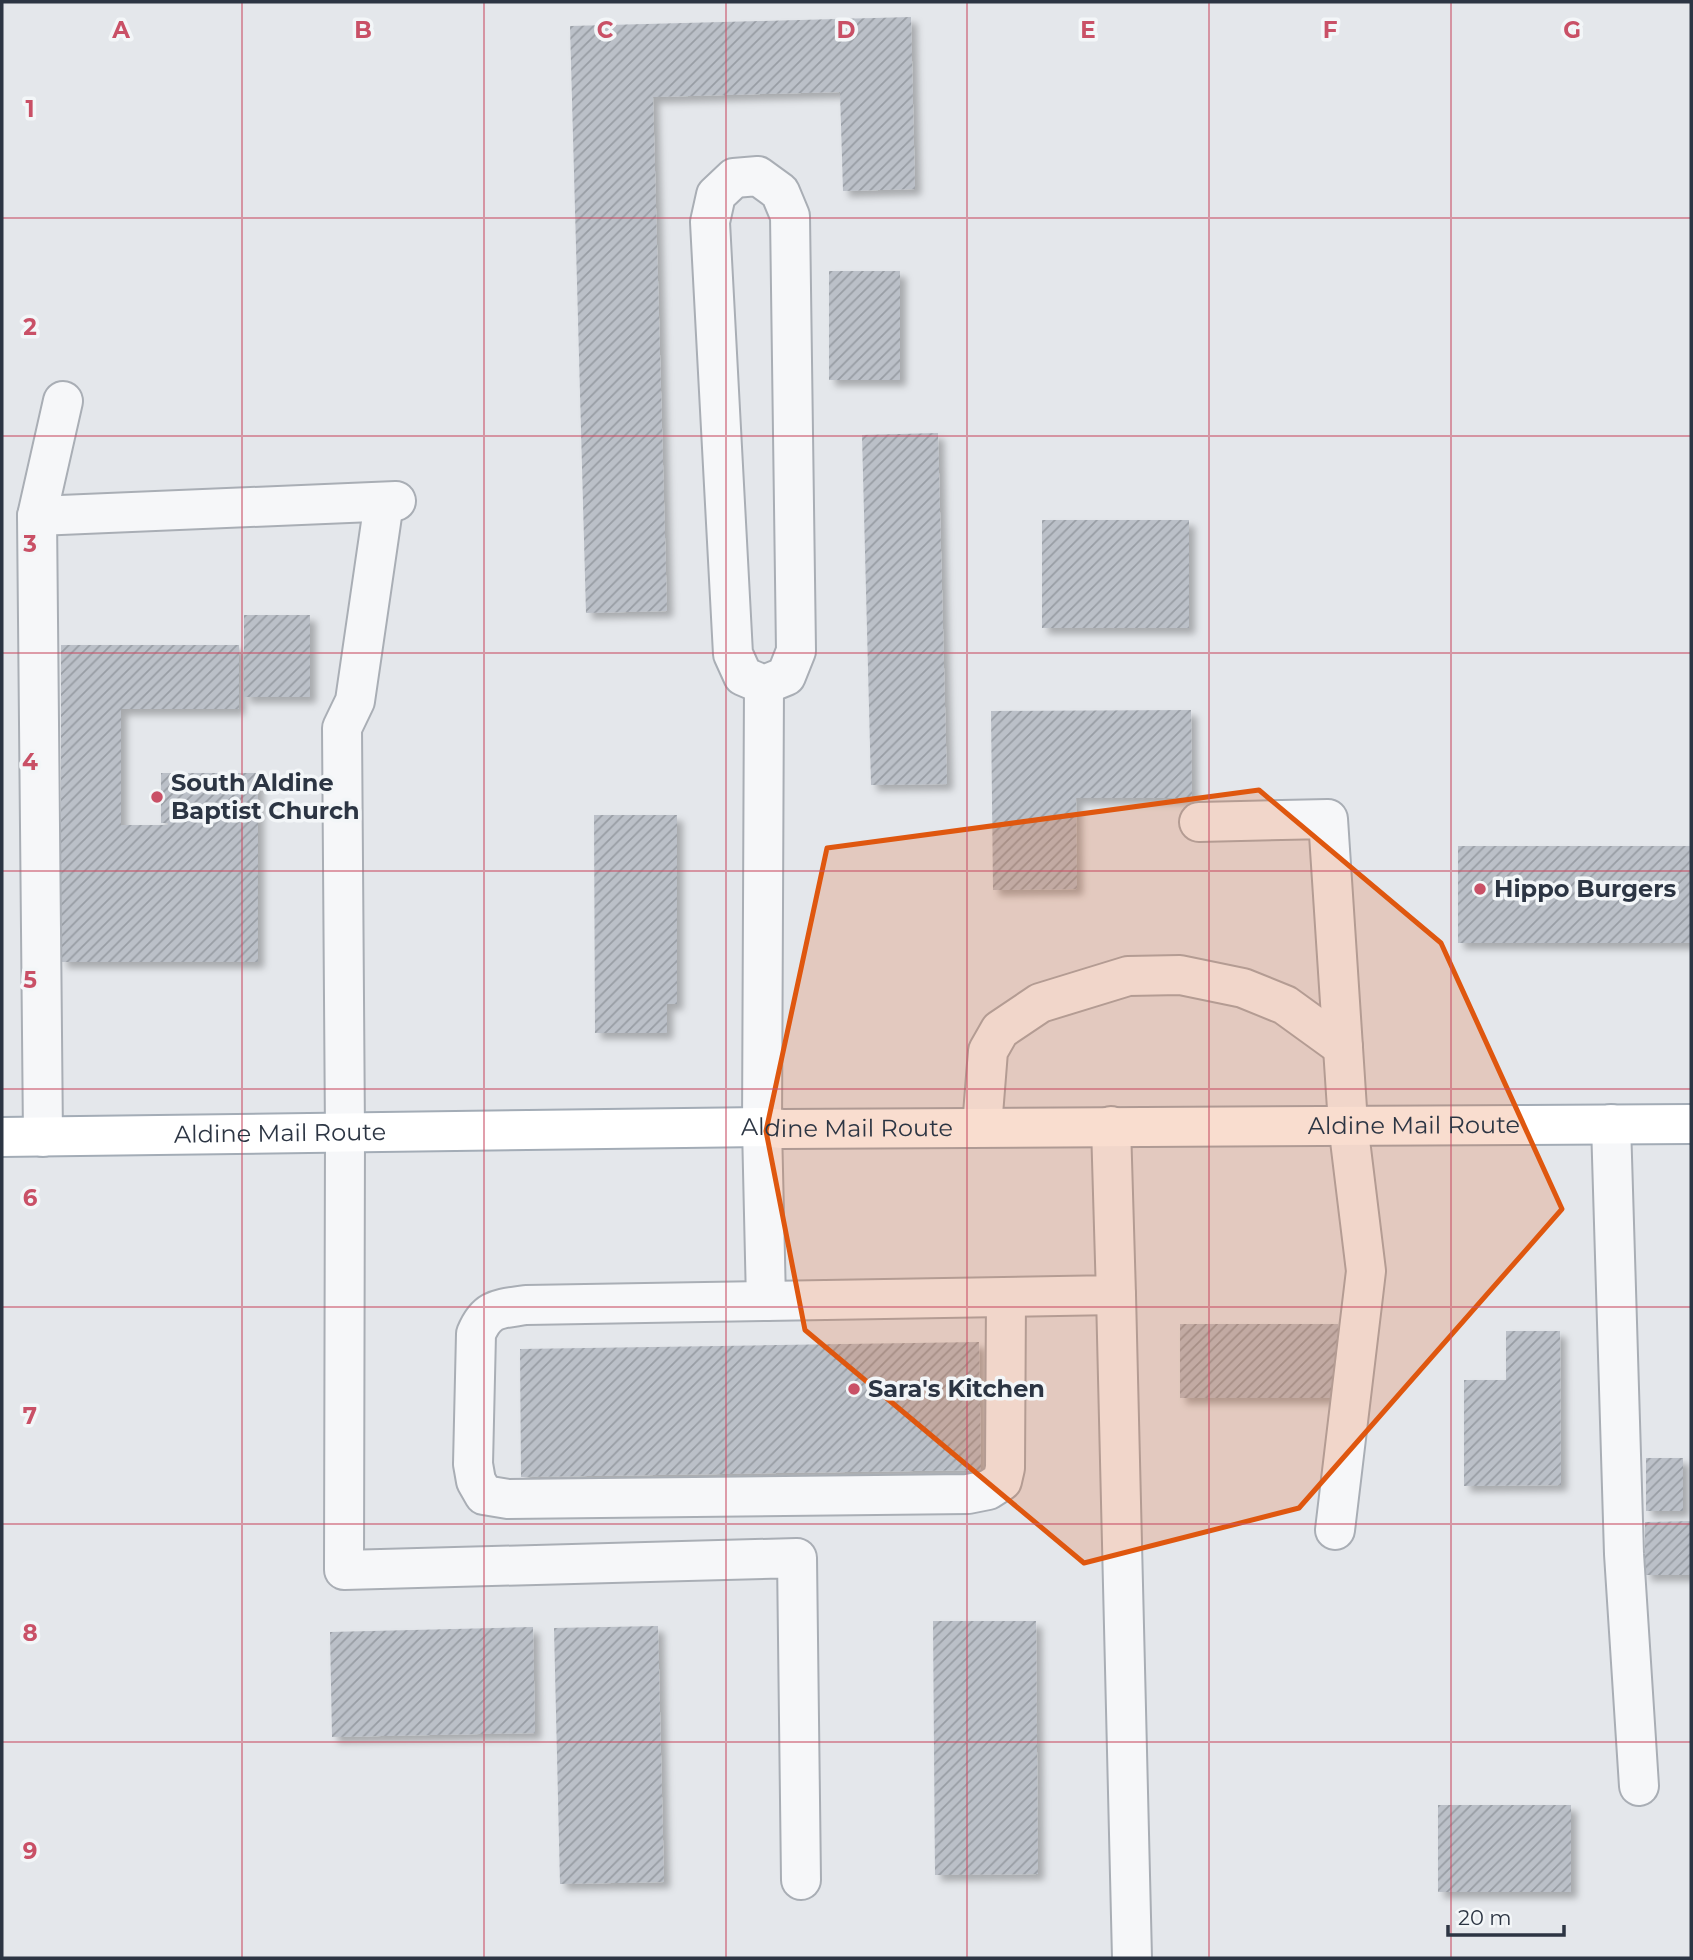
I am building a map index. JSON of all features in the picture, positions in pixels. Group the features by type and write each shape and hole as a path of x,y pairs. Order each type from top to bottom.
{"main road":[{"name":"Aldine Mail Route","path":"2,1137 762,1127 1691,1124"}],"lane":[{"path":"758,176 780,192 790,216 796,651 786,676 764,685 743,676 733,654 710,222 716,195 734,178 758,176"},
{"path":"43,1137 37,516 64,401"},
{"path":"37,516 390,501 355,701 342,728 344,1570 797,1558 801,1880"},
{"path":"764,685 762,1127 766,1301"},
{"path":"1199,822 1328,819 1348,1124 1366,1271 1335,1530"},
{"path":"982,1127 988,1051 1000,1030 1040,1003 1128,976 1180,975 1243,988 1285,1005 1343,1048"},
{"path":"1612,1124 1612,1216 1624,1554 1639,1786"},
{"path":"1111,1126 1132,1958"},
{"path":"1006,1297 1005,1468 1002,1481 988,1490 968,1494 508,1499 484,1495 476,1481 473,1464 475,1334 481,1321 495,1310 526,1305 1116,1295"}],"highlighted area":[{"path":"1259,790 1441,943 1562,1209 1299,1508 1084,1563 805,1330 766,1131 827,848"}],"building":[{"path":"911,17 915,189 843,191 840,92 653,97 667,611 586,613 570,26"},
{"path":"829,271 900,271 900,380 829,380"},
{"path":"938,433 947,784 871,785 862,435"},
{"path":"1042,520 1189,520 1189,628 1042,628"},
{"path":"244,615 310,615 310,697 244,697"},
{"path":"61,645 239,645 239,709 121,709 121,825 168,825 161,823 161,773 258,773 258,962 61,962"},
{"path":"1191,710 1192,798 1076,798 1077,889 993,890 991,711"},
{"path":"594,815 677,815 677,1004 667,1004 667,1033 595,1033"},
{"path":"1458,846 1691,846 1691,943 1458,943"},
{"path":"1180,1324 1338,1324 1338,1398 1180,1398"},
{"path":"1506,1331 1560,1331 1561,1485 1464,1486 1464,1380 1506,1380"},
{"path":"979,1342 981,1470 521,1477 520,1349"},
{"path":"1646,1458 1683,1458 1683,1511 1646,1511"},
{"path":"1691,1521 1691,1575 1645,1575 1645,1522"},
{"path":"933,1621 1036,1621 1038,1874 935,1875"},
{"path":"658,1626 664,1882 560,1884 554,1628"},
{"path":"533,1627 535,1733 332,1737 330,1632"},
{"path":"1438,1805 1571,1805 1571,1892 1438,1892"}],"place":[{"name":"South Aldine Baptist Church","path":"157,797"},
{"name":"Hippo Burgers","path":"1480,889"},
{"name":"Sara's Kitchen","path":"854,1389"}]}
